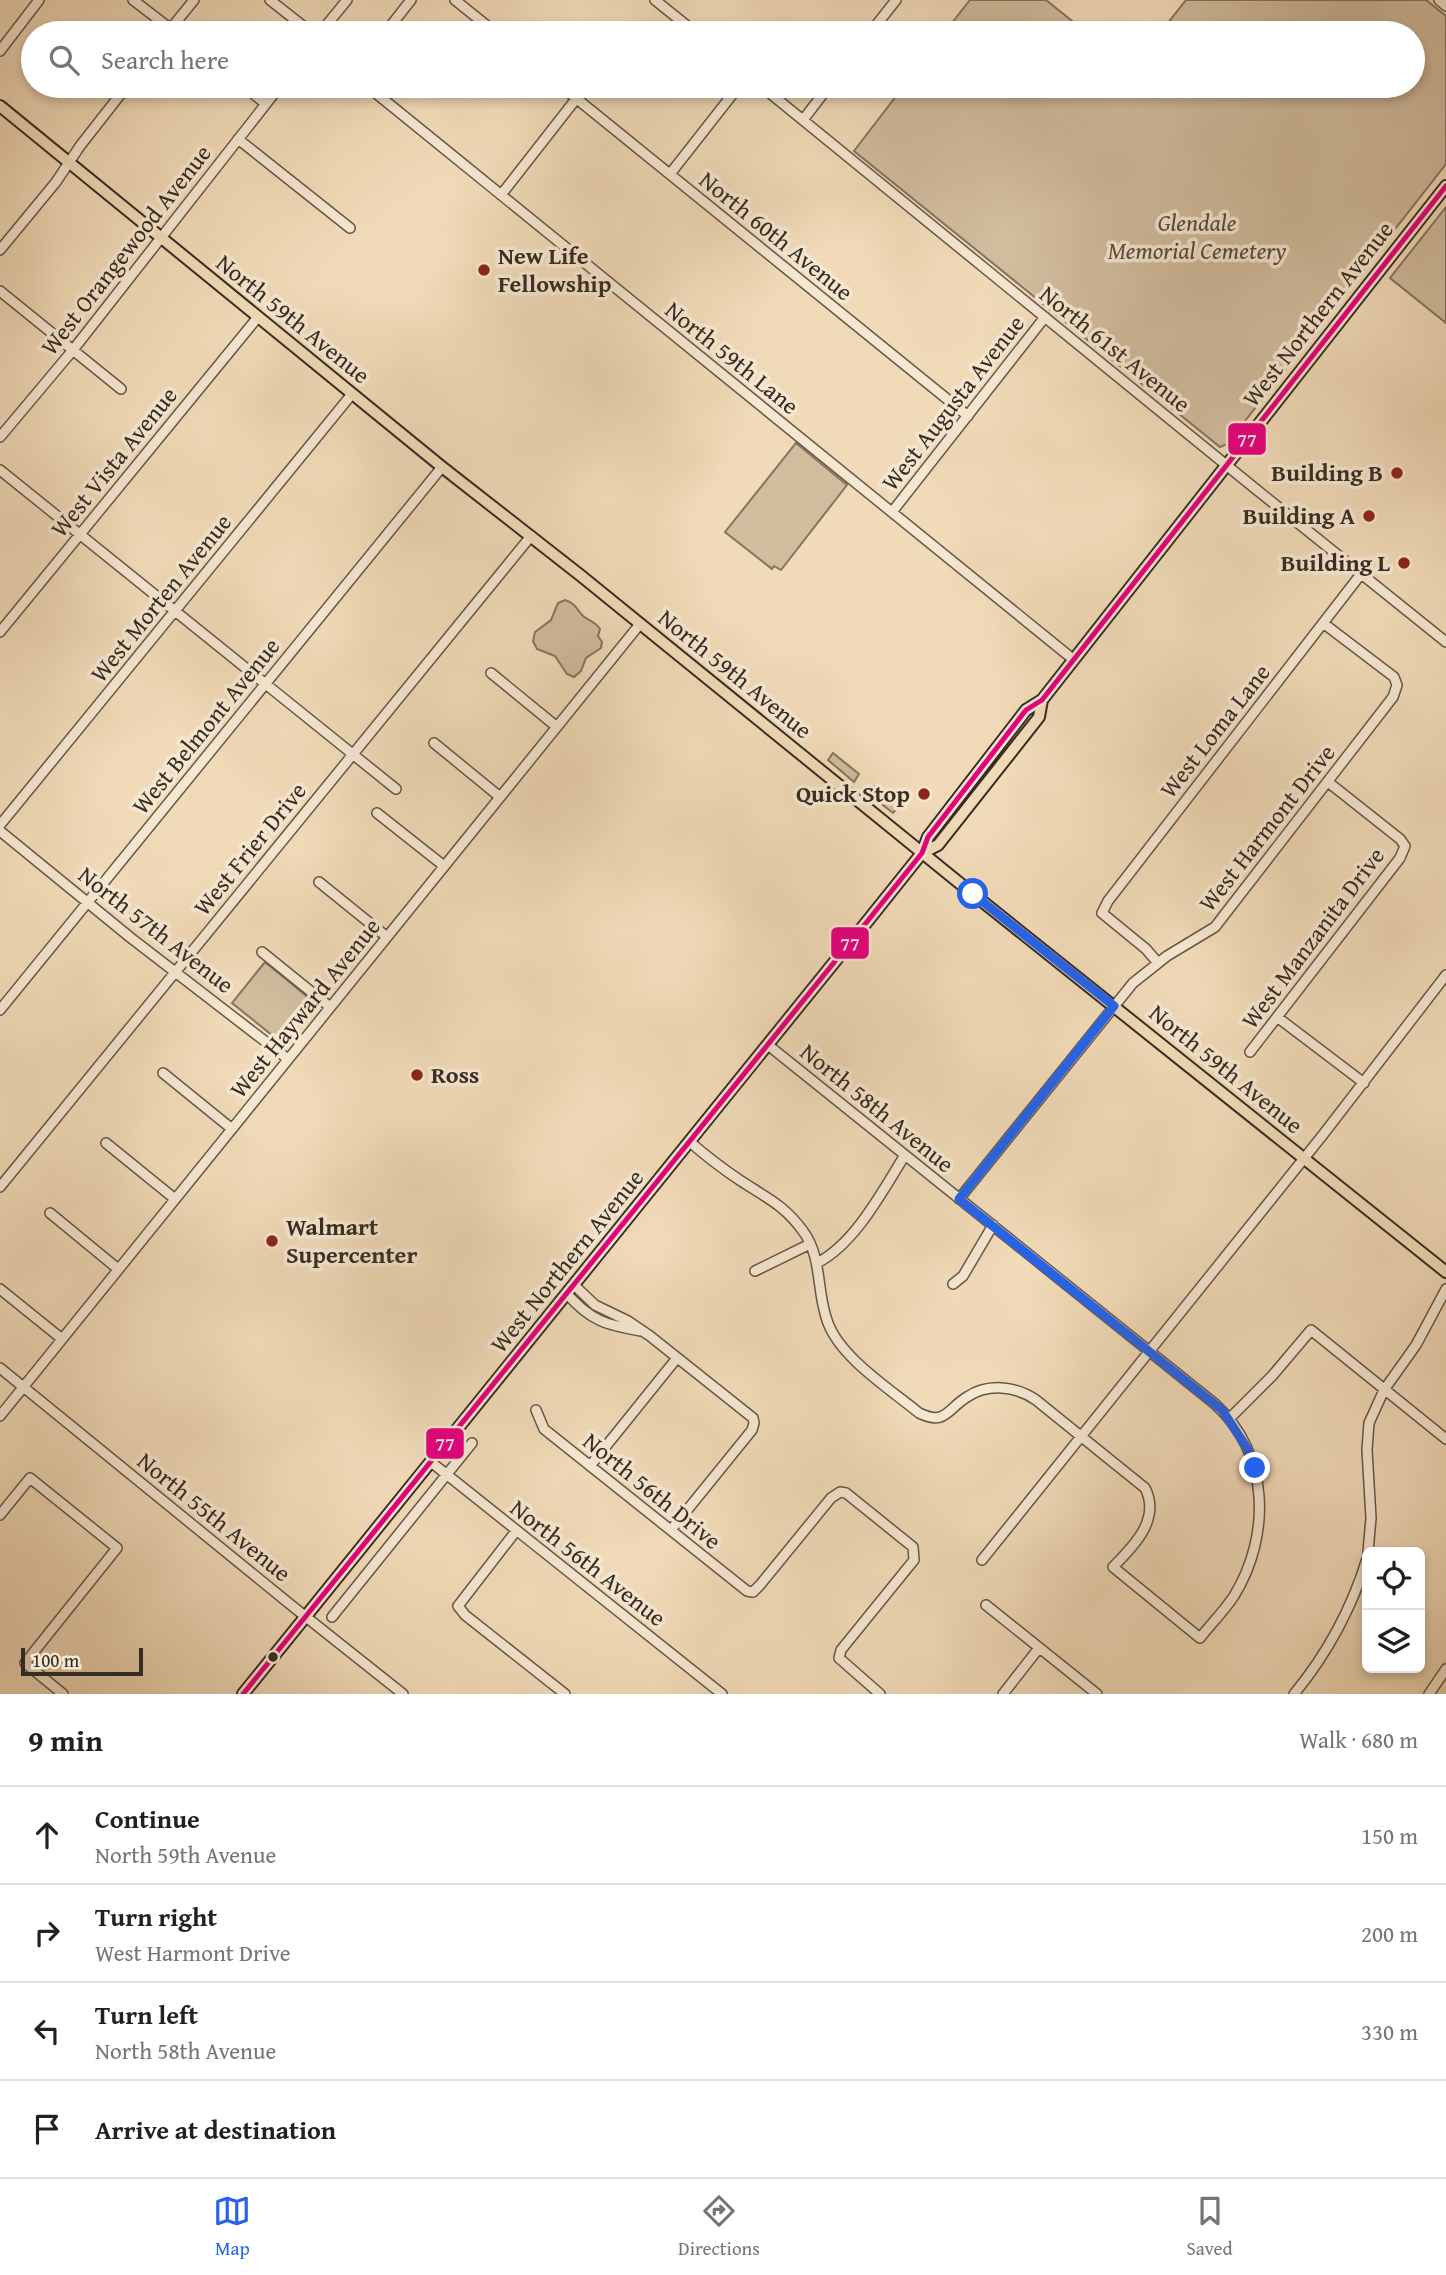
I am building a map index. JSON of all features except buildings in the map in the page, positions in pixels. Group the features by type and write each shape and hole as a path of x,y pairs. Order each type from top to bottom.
{"main road":[{"name":"North 59th Avenue","path":"0,106 442,467 1446,1272"},
{"name":"West Northern Avenue","path":"243,1694 922,853 928,837 1026,710 1042,700 1446,186"}],"street":[{"path":"23,21 39,0"},
{"path":"133,0 158,21"},
{"path":"179,21 194,0"},
{"path":"270,0 297,21"},
{"path":"330,21 347,0"},
{"path":"394,21 411,0"},
{"path":"455,0 481,21"},
{"path":"879,21 896,0"},
{"path":"1439,0 1446,6"},
{"path":"658,1 682,21"},
{"path":"0,51 21,24"},
{"path":"0,250 56,182 118,98"},
{"path":"259,98 266,104"},
{"name":"West Orangewood Avenue","path":"0,437 73,350 271,98"},
{"name":"North 59th Lane","path":"382,98 1074,660"},
{"path":"670,174 730,98"},
{"name":"North 61st Avenue","path":"776,98 1446,642"},
{"path":"803,120 820,98"},
{"path":"501,195 576,99"},
{"name":"North 60th Avenue","path":"576,99 968,416"},
{"path":"238,139 350,228"},
{"path":"0,291 121,389"},
{"name":"West Vista Avenue","path":"0,632 258,317"},
{"name":"West Augusta Avenue","path":"892,512 1045,317"},
{"name":"West Morten Avenue","path":"0,825 352,394"},
{"name":"West Belmont Avenue","path":"0,1010 442,467"},
{"path":"0,470 396,789"},
{"name":"West Frier Drive","path":"0,1187 531,536"},
{"name":"West Loma Lane","path":"1158,963 1146,949 1102,914 1108,901 1361,574"},
{"name":"West Harmont Drive","path":"959,1199 1133,983 1158,963 1215,927 1392,697 1398,685 1394,677 1324,623"},
{"name":"West Hayward Avenue","path":"0,1416 640,624"},
{"path":"491,673 556,727"},
{"path":"434,743 500,797"},
{"name":"West Manzanita Drive","path":"1250,1052 1400,858 1405,846 1400,839 1328,782"},
{"path":"377,813 444,866"},
{"name":"North 57th Avenue","path":"0,831 288,1059"},
{"path":"319,882 387,937"},
{"path":"262,952 330,1007"},
{"path":"982,1560 1364,1083 1446,975"},
{"path":"1277,1017 1364,1083"},
{"name":"North 58th Avenue","path":"768,1045 1215,1404 1230,1419 1255,1468 1260,1503 1258,1535 1249,1565 1233,1597 1200,1638 1113,1567 1147,1524 1150,1497 1145,1488 1080,1436"},
{"path":"163,1073 232,1129"},
{"path":"690,1142 742,1182 775,1201 802,1229 817,1263 823,1306 834,1337 848,1355 919,1413 939,1418 949,1414 965,1398 979,1391 1009,1389 1029,1395 1080,1436"},
{"path":"106,1143 175,1199"},
{"path":"817,1263 839,1247 857,1225 905,1154"},
{"path":"50,1213 118,1269"},
{"path":"953,1283 963,1276 993,1226"},
{"path":"755,1270 810,1244"},
{"path":"0,1289 62,1339"},
{"path":"570,1289 579,1308 598,1322 643,1331 753,1418 752,1430 671,1530"},
{"path":"1368,1547 1371,1518 1367,1450 1369,1423 1384,1390 1416,1345 1446,1289"},
{"path":"1230,1419 1272,1376 1311,1330 1446,1439"},
{"path":"590,1466 677,1358"},
{"name":"North 55th Avenue","path":"0,1368 403,1694"},
{"name":"North 56th Drive","path":"536,1410 544,1429 747,1591 753,1592 831,1498 839,1492 846,1493 913,1547 915,1560 841,1650 839,1658 877,1693"},
{"path":"332,1617 472,1443"},
{"name":"North 56th Avenue","path":"431,1462 722,1694"},
{"path":"0,1515 30,1478 117,1548 25,1663 63,1694"},
{"path":"516,1531 458,1606 465,1615 565,1694"},
{"path":"1294,1694 1325,1653 1343,1622 1362,1576"},
{"path":"986,1605 1097,1694"},
{"path":"1003,1694 1039,1648"},
{"path":"1429,1694 1446,1669"}],"green space":[{"path":"970,0 1046,0 1072,21 953,21"},
{"name":"Glendale Memorial Cemetery","path":"1186,0 1426,0 1446,16 1446,164 1227,444 1220,447 854,151 895,98 1425,98 1425,21 1169,21"},
{"path":"1446,207 1446,323 1390,278"},
{"path":"796,443 847,485 781,570 774,566 772,569 725,532"},
{"path":"565,600 598,626 598,636 602,642 601,648 586,658 581,671 574,677 567,674 555,656 537,649 533,641 535,632 551,620 558,603"},
{"path":"833,753 859,774 854,782 828,760"},
{"path":"874,786 899,806 893,813 866,792"},
{"path":"265,962 315,1003 283,1044 232,1003"}],"transit line":[{"name":"77","path":"243,1694 922,853 928,837 1026,710 1042,700 1446,186"}],"place":[{"name":"New Life Fellowship","path":"484,270"},
{"name":"Building B","path":"1397,473"},
{"name":"Building A","path":"1369,516"},
{"name":"Building L","path":"1404,563"},
{"name":"Quick Stop","path":"924,794"},
{"name":"Ross","path":"417,1075"},
{"name":"Walmart Supercenter","path":"272,1241"}],"route":[{"path":"973,894 1114,1006 959,1199 1222,1410 1247,1448 1255,1468"}]}
